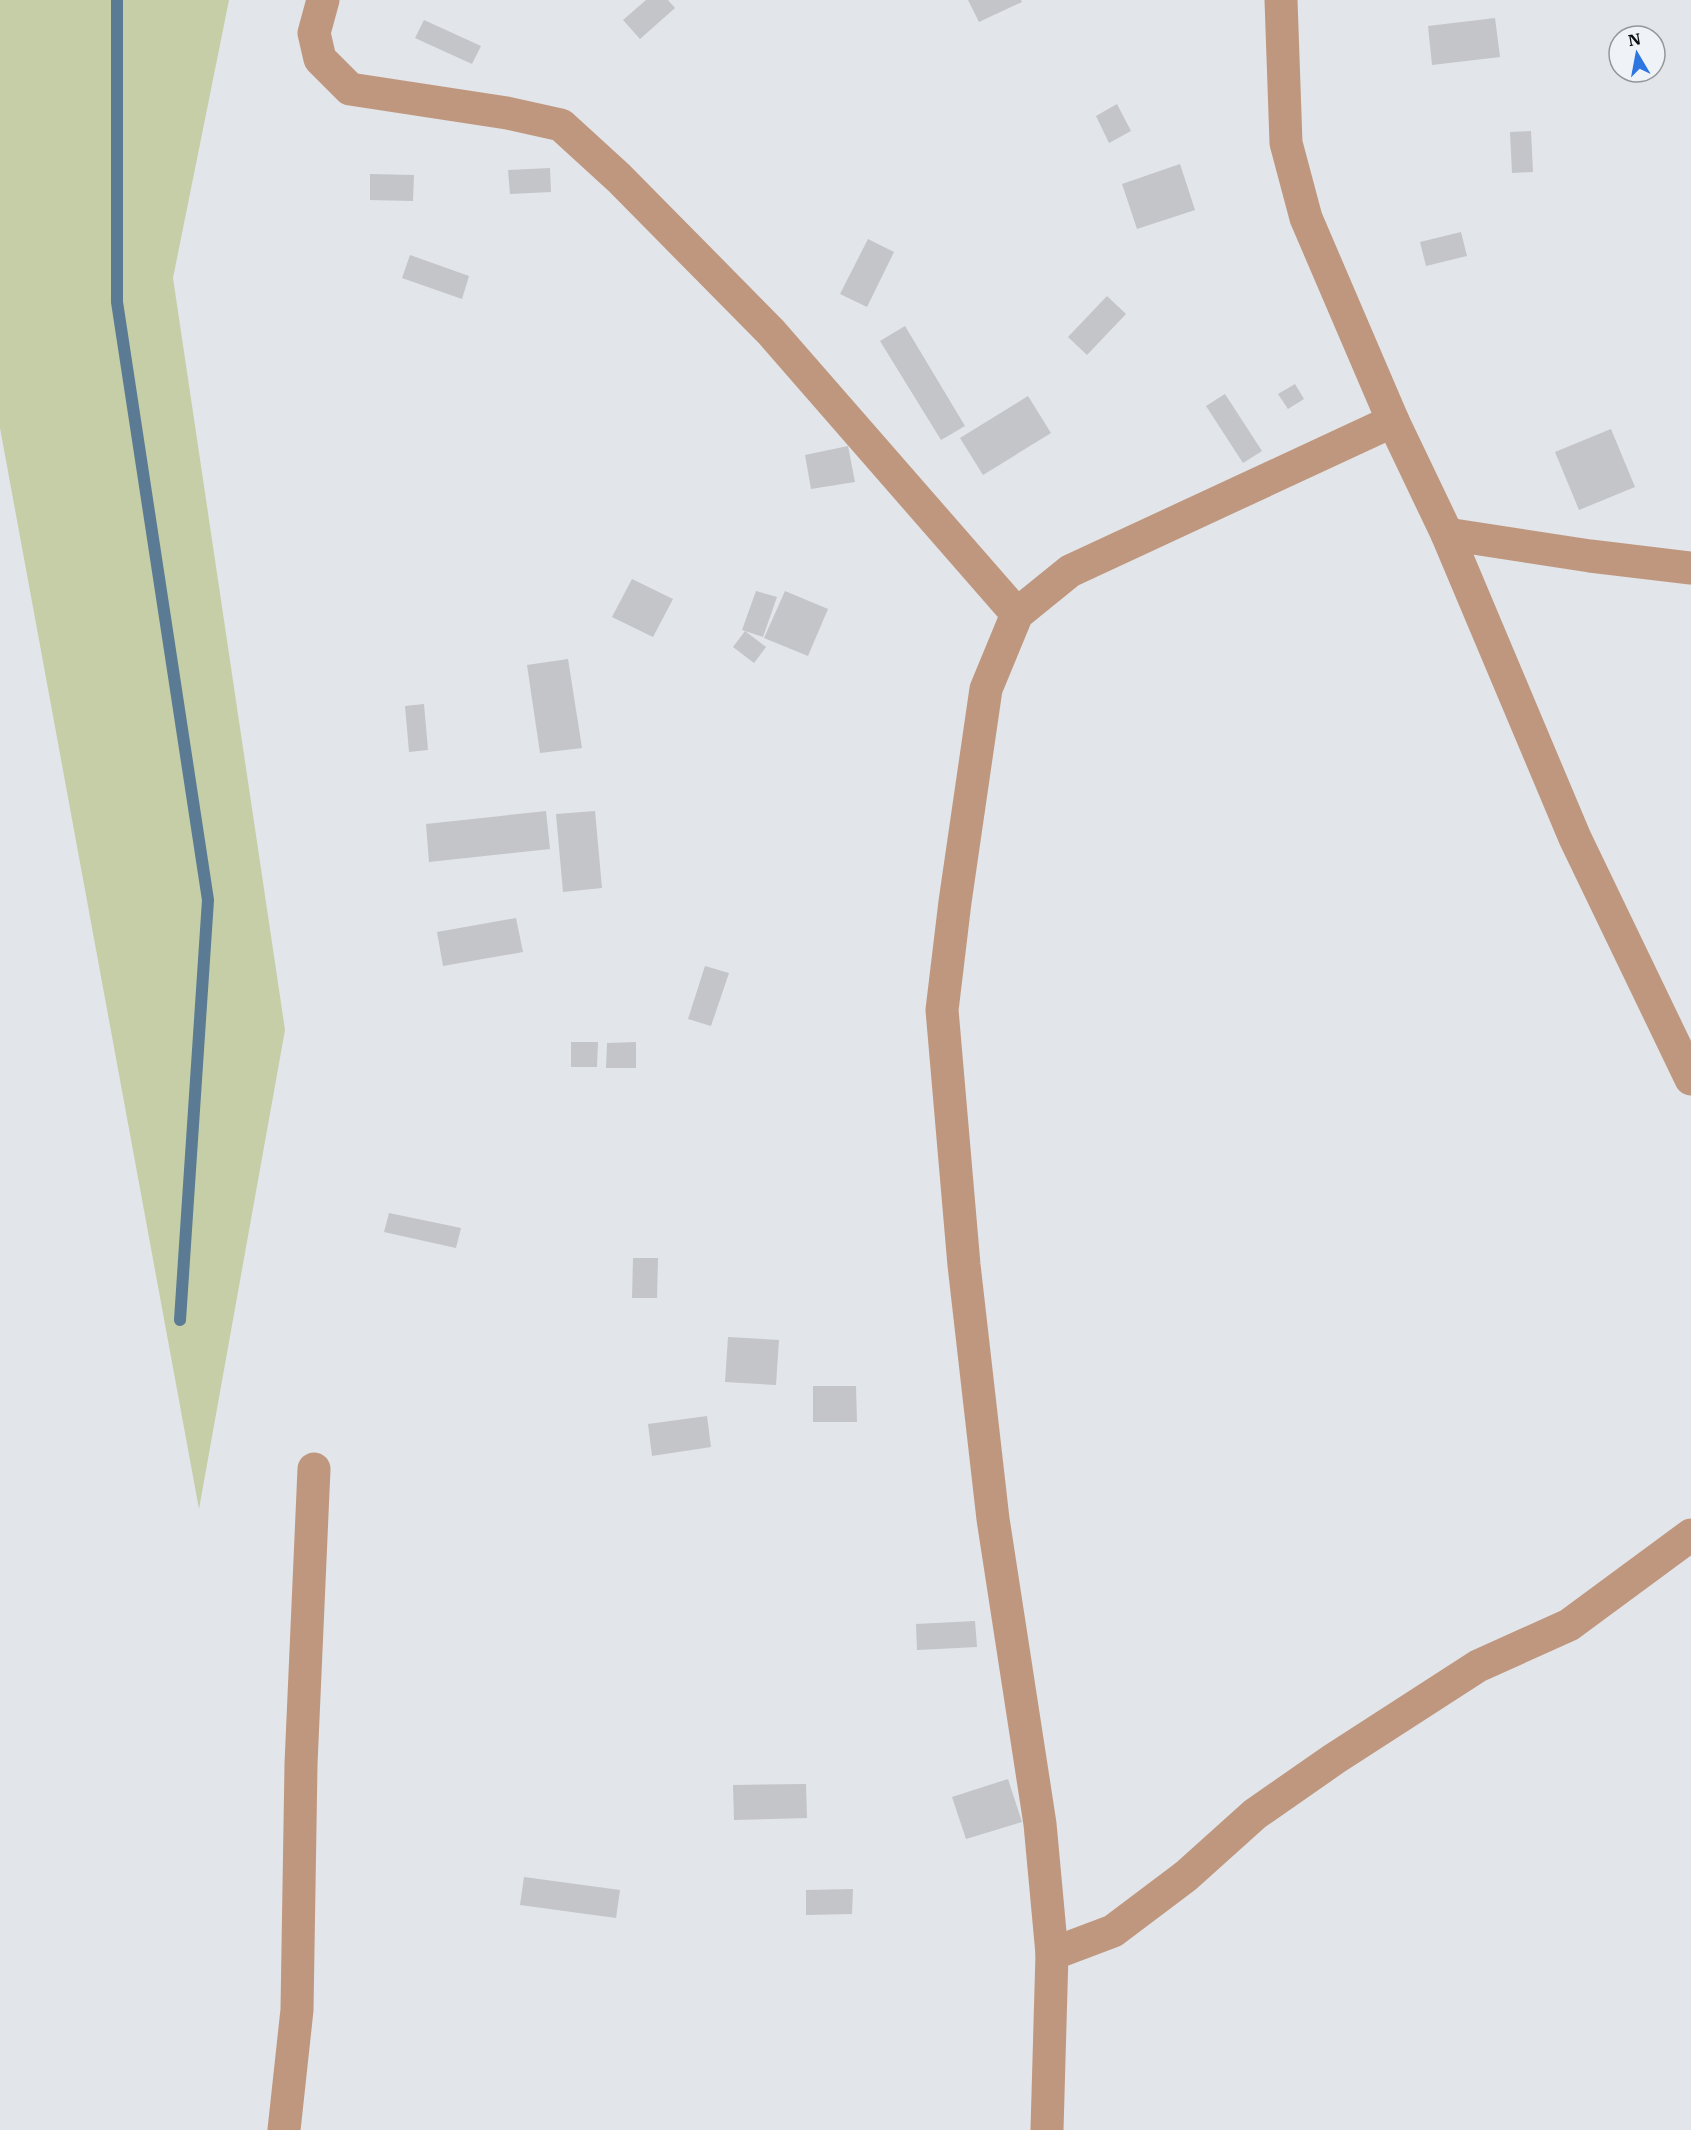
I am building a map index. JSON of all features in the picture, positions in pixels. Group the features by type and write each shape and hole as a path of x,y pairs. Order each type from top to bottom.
{"street":[{"path":"323,0 314,33 320,59 350,88 561,125 619,178 771,332 1017,614"},
{"path":"1281,0 1286,143 1306,218 1393,421 1447,534 1575,838 1691,1079"},
{"path":"1047,2130 1052,1954 1040,1824 990,1496 964,1266 942,1010 986,689 1017,614 1070,571 1393,421"},
{"path":"1447,534 1590,556 1691,568"},
{"path":"284,2130 297,2010 301,1764 314,1470"},
{"path":"1052,1954 1113,1931 1186,1875 1255,1814 1334,1759 1478,1666 1569,1625 1691,1535"}],"green space":[{"path":"0,0 229,0 173,278 285,1030 199,1509 0,428"}],"building":[{"path":"646,0 668,0 675,8 640,39 623,20"},
{"path":"968,0 1021,0 1022,2 979,22"},
{"path":"1495,18 1500,57 1432,65 1428,26"},
{"path":"424,20 481,46 472,64 415,38"},
{"path":"1117,104 1131,131 1109,143 1096,116"},
{"path":"1531,131 1533,172 1512,173 1510,132"},
{"path":"1180,164 1195,210 1137,229 1122,184"},
{"path":"550,168 551,192 510,194 508,170"},
{"path":"370,174 414,175 413,201 370,200"},
{"path":"1461,232 1467,256 1426,266 1420,242"},
{"path":"868,239 894,252 867,307 840,294"},
{"path":"410,255 469,276 462,299 402,278"},
{"path":"1107,296 1126,314 1087,355 1068,337"},
{"path":"905,326 965,426 941,440 880,341"},
{"path":"1295,384 1304,399 1288,409 1278,394"},
{"path":"1225,394 1262,451 1243,463 1206,406"},
{"path":"1028,396 1051,433 983,475 960,438"},
{"path":"1611,429 1635,487 1579,510 1555,452"},
{"path":"848,446 855,482 811,489 805,455"},
{"path":"632,579 673,599 653,637 612,617"},
{"path":"756,591 777,597 763,637 742,630"},
{"path":"785,591 828,609 808,656 764,638"},
{"path":"745,631 766,647 754,663 733,647"},
{"path":"568,659 582,748 540,753 527,665"},
{"path":"424,704 428,750 409,752 405,706"},
{"path":"546,811 550,849 429,862 426,824"},
{"path":"595,811 602,888 563,892 556,814"},
{"path":"516,918 523,952 443,966 437,932"},
{"path":"705,966 729,973 711,1026 688,1019"},
{"path":"571,1042 598,1042 597,1067 571,1067"},
{"path":"636,1042 636,1068 606,1068 607,1043"},
{"path":"389,1213 461,1228 456,1248 384,1232"},
{"path":"633,1258 658,1258 657,1298 632,1298"},
{"path":"728,1337 779,1340 776,1385 725,1382"},
{"path":"813,1386 856,1386 857,1422 813,1422"},
{"path":"707,1416 711,1447 652,1456 648,1424"},
{"path":"975,1621 977,1647 917,1650 916,1624"},
{"path":"1008,1779 1022,1822 966,1839 952,1797"},
{"path":"806,1784 807,1818 734,1820 733,1785"},
{"path":"524,1877 620,1890 616,1918 520,1905"},
{"path":"853,1889 852,1914 806,1915 806,1890"}],"waterway":[{"path":"117,0 117,302 208,900 180,1320"}]}
